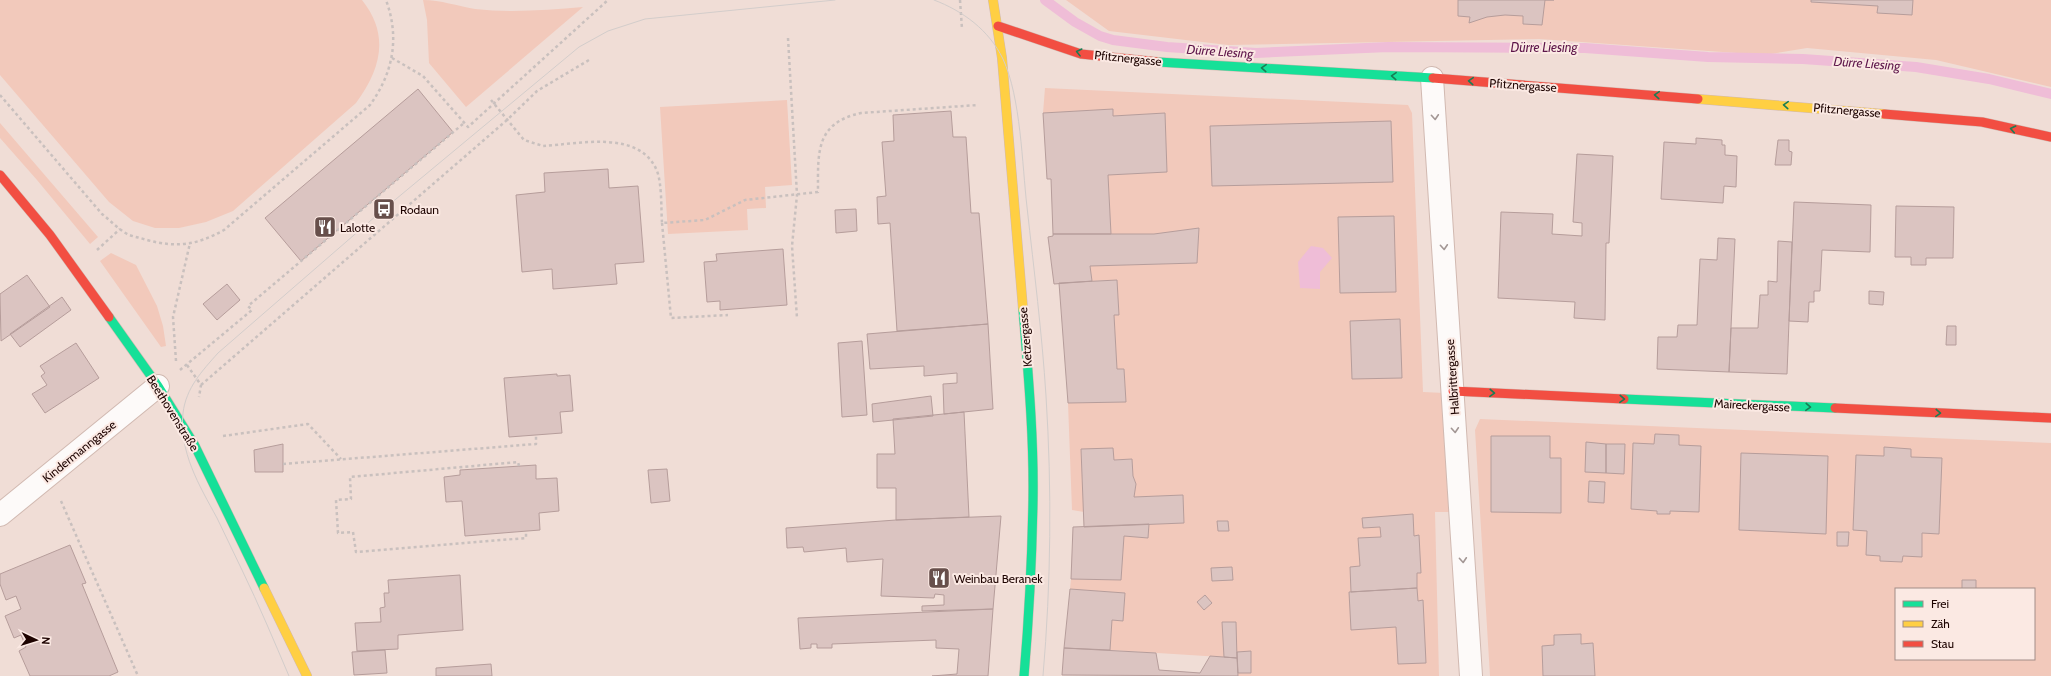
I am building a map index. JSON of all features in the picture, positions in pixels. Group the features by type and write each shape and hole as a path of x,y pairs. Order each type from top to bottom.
{"street":[{"name":"Ketzergasse","path":"993,0 998,26 1006,103 1029,384 1033,499 1030,599 1024,676"},
{"name":"Pfitznergasse","path":"998,26 1081,54 1130,60 1432,78 1982,122 2051,137"},
{"name":"Halbrittergasse","path":"1432,78 1471,676"},
{"name":"Beethovenstraße","path":"0,175 50,235 158,386 194,444 307,676"},
{"name":"Kindermanngasse","path":"0,515 158,386"},
{"name":"Maireckergasse","path":"1453,391 2051,418"}],"path":[{"path":"0,95 102,214 120,229 130,235 161,244 190,243 208,239 224,230 370,105 382,87 392,58 393,25 386,0"},
{"path":"392,58 423,76 464,123 470,127 608,0"},
{"path":"960,0 962,29"},
{"path":"788,38 796,195 792,246 797,318"},
{"path":"201,385 507,120 537,91 589,60"},
{"path":"491,100 524,140 533,144 542,146 614,142 626,144 643,151 652,161 658,172 671,318 728,315"},
{"path":"662,222 705,220 745,200 818,192 818,158 822,140 832,125 846,116 861,113 1006,103"},
{"path":"190,243 173,317 177,374 252,310 248,306 464,123"},
{"path":"96,250 120,229"},
{"path":"194,444 233,433 308,424 341,460"},
{"path":"283,464 506,445 536,444 536,435"},
{"path":"518,466 518,462 350,477 351,498 336,500 338,533 354,532 356,552 526,538 526,531"},
{"path":"50,474 138,676"}],"shaded area":[{"path":"0,0 362,0 371,13 376,26 379,39 379,52 371,77 365,90 356,103 233,211 206,222 179,228 155,228 133,221 109,202 0,75"},
{"path":"423,0 443,2 475,9 502,11 583,7 466,107 429,63 427,20"},
{"path":"1066,0 2051,0 2051,87 1936,60 1807,48 1765,55 1539,39 1228,45 1109,31"},
{"path":"1045,88 1408,105 1412,113 1423,392 1444,393 1451,512 1435,512 1439,676 1238,676 1237,658 1110,650 1112,620 1123,621 1125,593 1070,589 1071,579 1121,580 1124,536 1148,538 1149,524 1184,523 1183,495 1134,497 1136,484 1133,476 1132,459 1114,460 1081,449 1084,512 1072,510 1068,403 1126,402 1124,369 1117,369 1114,315 1119,315 1117,280 1092,281 1090,266 1197,263 1199,228 1154,234 1111,234 1108,175 1167,172 1165,113 1113,116 1113,110 1043,113"},
{"path":"787,100 792,185 765,187 766,208 747,209 748,230 668,234 660,107"},
{"path":"0,123 98,237 90,244 0,138"},
{"path":"1311,246 1323,248 1332,258 1320,272 1320,289 1300,288 1298,262"},
{"path":"111,253 136,265 157,306 163,326 166,346 161,347 100,261"},
{"path":"1480,419 2051,443 2051,676 1490,676 1475,430"}],"building":[{"path":"1458,0 1545,0 1542,25 1523,24 1523,16 1505,15 1487,17 1469,23 1470,17 1458,16"},
{"path":"1811,0 1913,0 1912,15 1877,13 1878,6 1811,2"},
{"path":"418,89 453,132 301,261 265,218"},
{"path":"1113,109 1113,116 1165,113 1167,172 1108,175 1111,234 1053,234 1051,179 1047,179 1043,113"},
{"path":"951,111 953,137 966,137 971,213 979,213 988,324 897,331 890,223 878,224 877,197 886,196 882,142 894,141 893,115"},
{"path":"1391,121 1393,182 1212,186 1210,126"},
{"path":"1696,138 1722,140 1722,145 1725,145 1725,155 1737,156 1736,187 1724,186 1723,203 1661,199 1664,142 1696,144"},
{"path":"1778,140 1789,140 1789,151 1792,152 1791,165 1775,165"},
{"path":"1577,154 1613,156 1609,243 1606,243 1605,320 1574,318 1575,302 1498,298 1501,212 1553,214 1552,234 1582,236 1582,223 1573,222"},
{"path":"608,169 609,188 638,186 644,262 615,264 617,284 553,289 552,269 522,272 516,195 545,192 544,173"},
{"path":"1794,202 1871,205 1870,252 1822,250 1820,291 1814,291 1814,302 1809,302 1808,322 1789,321"},
{"path":"1896,206 1954,207 1953,258 1926,258 1926,265 1911,265 1911,257 1895,257"},
{"path":"856,209 857,231 836,233 835,210"},
{"path":"1394,216 1396,292 1340,293 1338,217"},
{"path":"1199,228 1197,263 1090,266 1092,281 1054,284 1048,237 1053,236 1053,234 1154,234"},
{"path":"1718,238 1735,239 1729,372 1657,369 1658,337 1677,337 1678,325 1697,325 1700,259 1717,260"},
{"path":"1778,241 1792,242 1787,374 1729,372 1731,328 1758,328 1760,295 1768,295 1768,281 1777,282"},
{"path":"783,249 787,305 720,310 720,301 707,302 704,262 717,261 716,254"},
{"path":"27,275 50,307 1,341 0,294"},
{"path":"1117,280 1119,315 1114,315 1117,369 1124,369 1126,402 1068,403 1059,283"},
{"path":"227,284 240,300 217,320 203,304"},
{"path":"1869,291 1884,292 1883,305 1869,304"},
{"path":"62,297 71,310 20,347 10,334"},
{"path":"1400,319 1402,378 1352,379 1350,321"},
{"path":"988,324 993,409 944,414 943,384 957,383 957,373 924,376 924,366 870,369 867,334"},
{"path":"1947,326 1956,326 1956,345 1946,345"},
{"path":"862,341 867,415 842,417 838,343"},
{"path":"76,343 99,378 45,413 32,394 47,385 41,376 45,373 40,366"},
{"path":"557,374 557,376 570,375 573,411 560,412 562,433 509,437 504,378"},
{"path":"931,396 933,416 873,422 872,404"},
{"path":"964,412 969,517 896,520 896,488 877,488 877,454 895,454 893,419"},
{"path":"1655,434 1679,435 1679,445 1701,446 1699,512 1670,511 1670,514 1657,514 1657,511 1631,509 1633,443 1654,444"},
{"path":"1491,436 1550,436 1550,458 1561,458 1561,513 1491,512"},
{"path":"1586,442 1606,444 1606,473 1585,472"},
{"path":"283,444 283,472 255,472 254,450"},
{"path":"1606,444 1625,444 1624,474 1606,473"},
{"path":"1884,447 1911,449 1911,457 1942,458 1939,534 1922,533 1922,557 1903,556 1902,562 1880,561 1880,556 1866,555 1867,531 1853,530 1856,455 1884,456"},
{"path":"1113,448 1114,460 1132,459 1133,476 1136,484 1134,497 1183,495 1184,523 1084,527 1081,449"},
{"path":"1741,453 1828,456 1826,534 1739,530"},
{"path":"536,465 536,479 557,478 559,511 539,513 540,530 465,536 462,501 446,502 444,477 460,475 460,470"},
{"path":"667,469 670,501 651,503 648,470"},
{"path":"1589,481 1605,482 1604,503 1588,502"},
{"path":"1413,514 1414,536 1419,535 1421,573 1417,573 1417,588 1351,592 1350,567 1360,566 1358,538 1381,537 1380,527 1363,528 1362,518"},
{"name":"Weinbau Beranek","path":"1001,516 993,609 922,611 922,606 944,605 944,595 935,594 934,598 881,596 883,559 847,562 846,548 804,552 803,547 787,548 786,528 896,520"},
{"path":"1217,521 1228,521 1229,531 1218,531"},
{"path":"1149,524 1148,538 1124,536 1121,580 1071,579 1073,527"},
{"path":"1837,532 1849,532 1848,546 1837,546"},
{"path":"70,545 86,583 82,584 118,672 109,676 30,676 19,651 26,647 21,635 14,638 5,616 21,609 16,596 6,600 0,584 0,574"},
{"path":"1232,567 1233,580 1212,581 1211,568"},
{"path":"460,575 463,630 398,635 398,649 357,651 355,623 381,622 380,608 385,607 384,593 389,593 388,580"},
{"path":"1962,580 1976,580 1976,588 1962,588"},
{"path":"1417,588 1418,601 1423,600 1426,663 1398,664 1396,627 1351,630 1349,592"},
{"path":"1070,589 1125,593 1123,621 1112,620 1110,650 1064,648"},
{"path":"1205,595 1212,603 1204,610 1197,602"},
{"path":"993,609 988,676 932,676 957,674 959,649 936,648 936,640 832,644 832,648 817,648 817,644 811,644 811,648 800,649 798,618"},
{"path":"1222,622 1236,622 1237,658 1224,657"},
{"path":"1581,634 1581,644 1593,643 1595,676 1543,676 1542,646 1554,645 1554,635"},
{"path":"1064,648 1156,653 1159,670 1200,673 1210,656 1237,658 1238,676 1062,675"},
{"path":"385,650 387,673 354,675 352,652"},
{"path":"1251,651 1251,673 1238,673 1237,652"},
{"path":"491,664 492,676 436,676 436,668"}],"waterway":[{"name":"Dürre Liesing","path":"1045,0 1075,22 1100,36 1113,40 1167,47 1256,53 1388,47 1585,48 1708,57 1803,59 1916,67 1989,79 2051,94"}],"tram line":[{"path":"289,676 254,596 217,518 197,481 187,455 184,441 183,413 187,396 206,366 218,353 384,209 579,47 608,31 645,19 835,0"},
{"path":"934,0 965,16 983,30 1003,59 1014,93 1020,132 1040,325 1048,431 1050,536 1048,606 1043,676"}],"traffic: fast":[{"path":"1158,62 1433,78"},
{"path":"1023,309 1033,452 1033,522 1024,676"},
{"path":"109,317 158,386 194,444 264,588"},
{"path":"1624,399 1835,408"}],"traffic: slow":[{"path":"993,0 1002,58 1023,309"},
{"path":"1698,99 1884,114"},
{"path":"264,588 307,676"}],"traffic: jam":[{"path":"998,26 1081,54 1158,62"},
{"path":"1433,78 1698,99"},
{"path":"1884,114 1982,122 2051,137"},
{"path":"0,175 50,235 109,317"},
{"path":"1453,391 1624,399"},
{"path":"1835,408 2051,418"}],"place":[{"name":"Rodaun","path":"384,209"},
{"name":"Lalotte","path":"325,227"},
{"name":"Weinbau Beranek","path":"939,578"}]}
